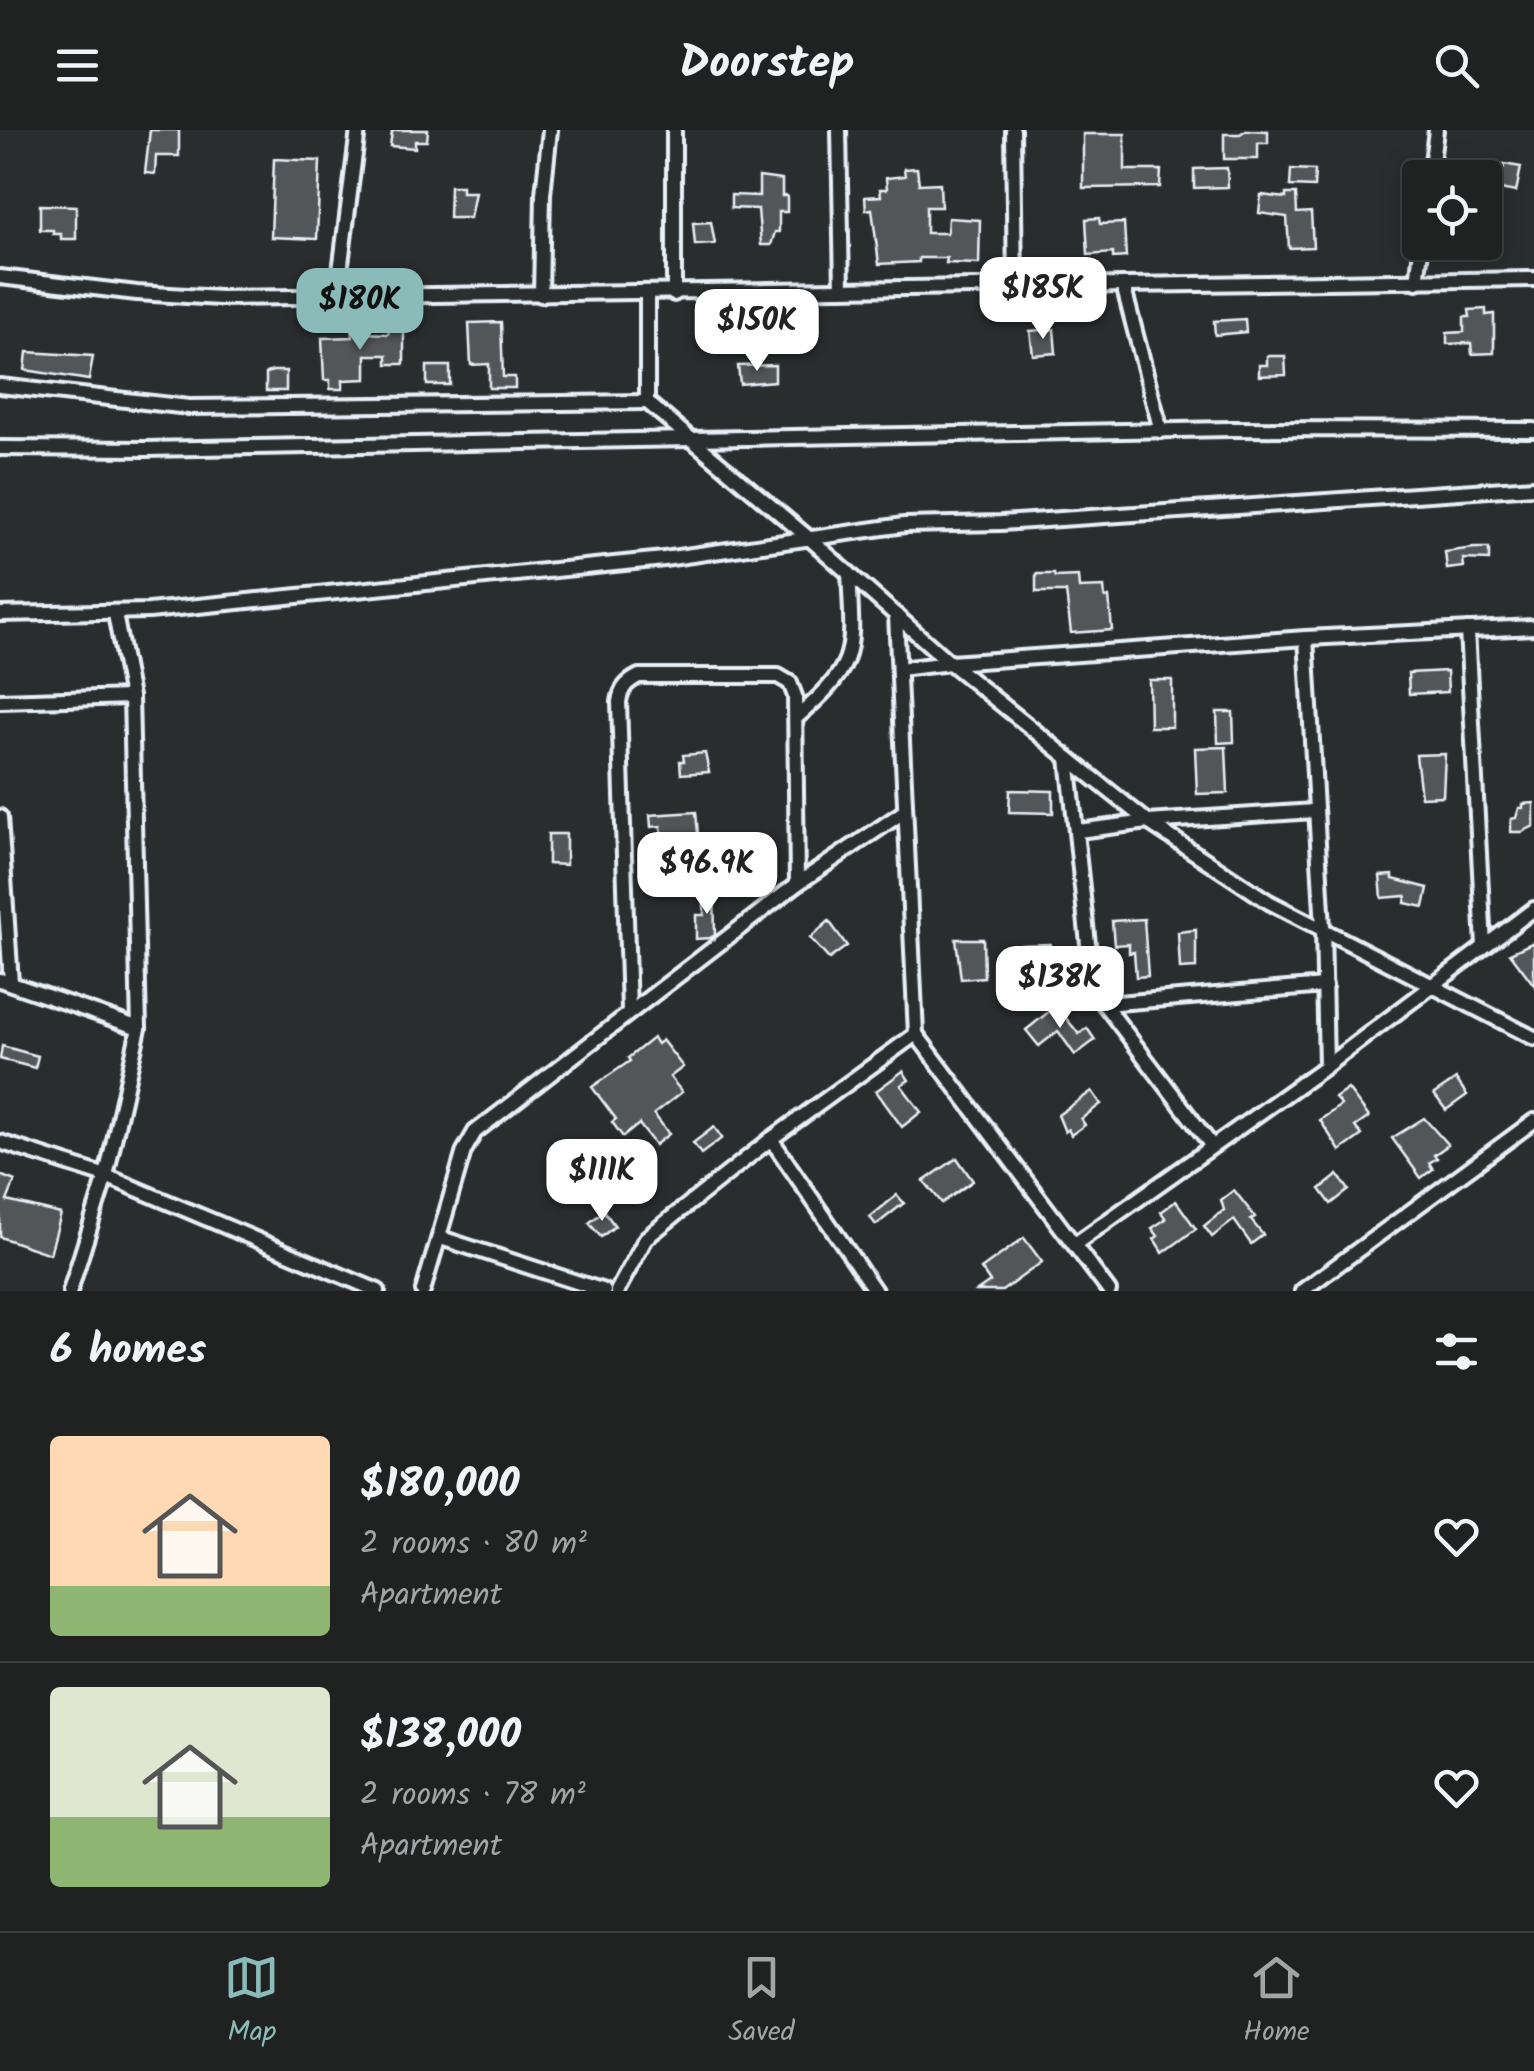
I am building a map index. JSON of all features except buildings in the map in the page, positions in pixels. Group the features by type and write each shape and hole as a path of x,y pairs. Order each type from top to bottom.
{"street":[{"path":"337,295 358,130"},
{"path":"542,295 543,194 550,130"},
{"path":"674,130 674,294"},
{"path":"840,130 842,289"},
{"path":"1013,130 1015,287"},
{"path":"1432,160 1436,130"},
{"path":"1417,282 1420,260"},
{"path":"0,277 220,298 1534,279"},
{"path":"1123,285 1161,431"},
{"path":"647,294 647,402"},
{"path":"0,386 189,406 647,402 950,662 1148,822 1269,902 1534,1038"},
{"path":"0,448 145,449 1161,431 1534,430"},
{"path":"0,614 115,614 664,558 904,525 984,524 1534,487"},
{"path":"796,718 832,686 847,661 852,642 850,573"},
{"path":"70,1291 106,1176 139,1028 131,697 115,614"},
{"path":"896,615 916,1034 1110,1291"},
{"path":"899,669 950,662 1306,638 1534,627"},
{"path":"1467,630 1484,946"},
{"path":"1306,638 1323,928 1326,1066"},
{"path":"629,1010 620,692 639,676 778,676 794,689 796,884"},
{"path":"0,701 131,697"},
{"path":"1068,758 1090,974 1104,1004 1212,1146"},
{"path":"423,1291 464,1151 475,1132 796,884 904,811"},
{"path":"1078,831 1148,822 1314,811"},
{"path":"0,817 6,982 139,1028"},
{"path":"1075,1244 1326,1066 1534,909"},
{"path":"1104,1004 1325,986"},
{"path":"617,1291 646,1238 771,1139 916,1034"},
{"path":"1310,1289 1534,1121"},
{"path":"771,1139 876,1291"},
{"path":"0,1142 106,1176 378,1291"},
{"path":"441,1238 604,1291"}]}
